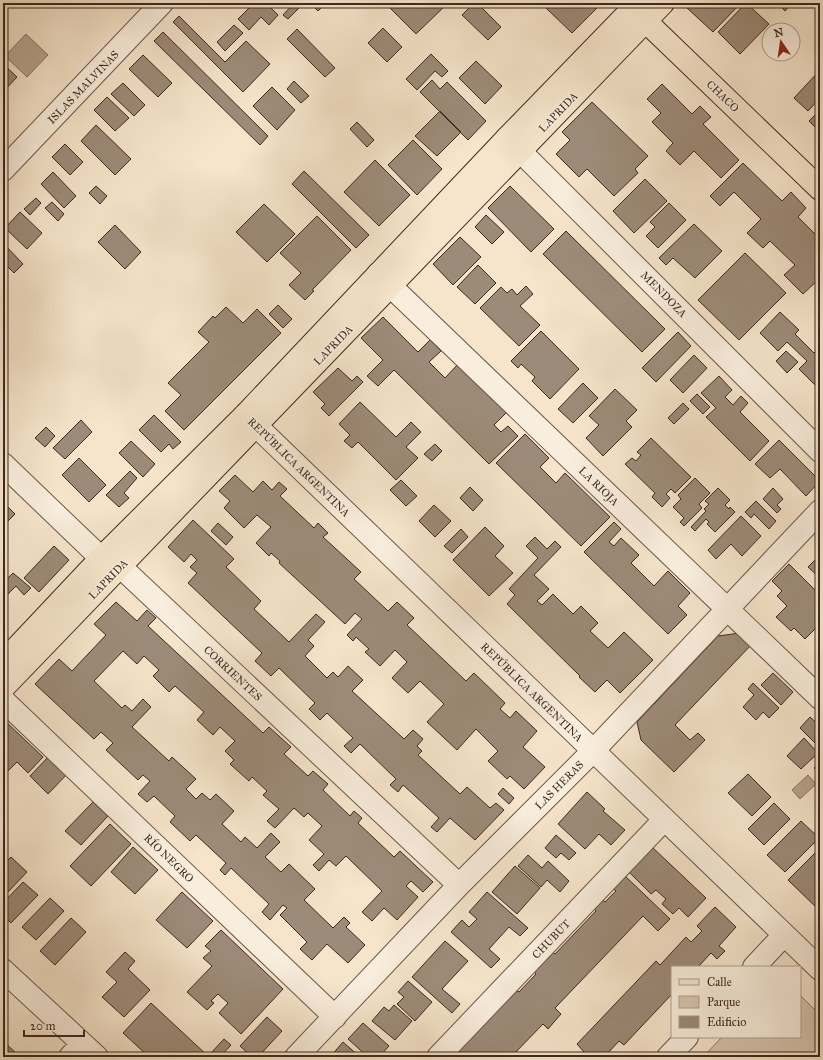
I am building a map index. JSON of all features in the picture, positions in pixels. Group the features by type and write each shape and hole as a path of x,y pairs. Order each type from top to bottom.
{"main road":[{"name":"LAPRIDA","path":"3,662 110,563 250,420 514,144 636,9 664,3"},
{"name":"CHACO","path":"636,9 820,189"},
{"name":"LAPRIDA","path":"3,688 110,563"}],"street":[{"name":"ISLAS MALVINAS","path":"3,170 162,3"},
{"name":"MENDOZA","path":"514,144 820,451"},
{"name":"LA RIOJA","path":"384,280 820,698"},
{"name":"REPÚBLICA ARGENTINA","path":"250,420 820,969"},
{"name":"CORRIENTES","path":"3,464 110,563 124,570 459,886"},
{"name":"LAS HERAS","path":"296,1057 459,886 593,751 820,511"},
{"name":"RÍO NEGRO","path":"3,700 335,1017"},
{"name":"CHUBUT","path":"438,1057 664,820"},
{"path":"755,966 784,935"},
{"path":"3,970 83,1053"},
{"path":"668,1057 686,1038"}],"green space":[{"path":"801,996 820,1015 820,1057 703,1057 721,1038 801,1038"}],"shaded area":[{"path":"26,34 48,55 27,77 5,56"},
{"path":"808,775 816,784 800,799 792,790"}],"building":[{"path":"98,3 107,3 103,7"},
{"path":"254,3 266,3 278,15 269,25 261,17 249,30 238,19"},
{"path":"294,3 303,4 288,19 283,15"},
{"path":"310,3 322,3 324,5 318,11"},
{"path":"394,3 447,4 416,34 390,8"},
{"path":"474,3 477,3 501,27 488,40 462,15"},
{"path":"551,3 597,3 600,5 572,33 546,8"},
{"path":"692,3 741,3 713,32 687,8"},
{"path":"746,3 767,22 761,22 761,32 740,54 718,32"},
{"path":"777,3 792,3 785,11"},
{"path":"179,16 225,62 246,41 270,64 243,92 173,22"},
{"path":"234,25 243,33 225,51 217,42"},
{"path":"383,28 402,47 387,62 368,43"},
{"path":"297,29 335,68 325,77 287,39"},
{"path":"163,32 268,136 260,145 154,41"},
{"path":"431,54 448,71 442,77 435,71 417,90 406,79"},
{"path":"143,55 172,83 158,97 129,69"},
{"path":"476,61 502,86 485,104 459,78"},
{"path":"3,64 17,77 3,92"},
{"path":"820,70 820,98 808,111 794,98"},
{"path":"432,80 440,89 447,82 486,121 468,140 420,92"},
{"path":"294,81 309,96 301,103 287,89"},
{"path":"123,83 145,105 134,116 111,94"},
{"path":"662,84 692,114 700,106 711,117 703,124 739,160 721,178 694,151 680,165 666,151 673,143 652,122 661,113 647,99"},
{"path":"272,87 295,110 277,130 253,106"},
{"path":"107,97 129,118 115,131 94,110"},
{"path":"592,102 648,156 635,169 638,173 614,196 587,169 579,177 556,154 570,140 562,132"},
{"path":"820,110 820,132 809,121"},
{"path":"440,111 461,132 437,156 415,136"},
{"path":"357,122 374,140 367,147 350,129"},
{"path":"96,125 131,159 115,175 81,141"},
{"path":"413,140 442,169 417,195 388,165"},
{"path":"65,144 83,162 70,175 52,157"},
{"path":"375,160 410,195 379,226 344,192"},
{"path":"743,163 782,201 791,192 806,208 798,217 820,239 820,278 803,294 784,275 795,265 770,241 763,248 747,233 761,219 734,192 720,206 710,196"},
{"path":"304,171 369,235 356,248 292,184"},
{"path":"53,172 76,196 64,208 41,184"},
{"path":"645,179 667,201 634,233 613,211"},
{"path":"96,186 107,196 100,204 89,193"},
{"path":"510,186 554,229 531,252 488,208"},
{"path":"36,198 41,203 30,215 24,209"},
{"path":"52,202 64,214 58,221 45,208"},
{"path":"669,203 686,220 658,248 646,236 655,227 650,222"},
{"path":"264,204 295,234 267,262 236,232"},
{"path":"20,212 42,233 27,249 5,228"},
{"path":"486,215 504,232 492,244 475,227"},
{"path":"317,216 351,250 312,290 314,291 305,300 289,285 301,273 280,253"},
{"path":"694,224 722,251 695,278 673,258 666,265 659,258"},
{"path":"115,225 141,252 125,269 98,242"},
{"path":"566,231 665,329 642,352 543,254"},
{"path":"460,237 481,257 453,285 433,264"},
{"path":"3,243 23,264 14,273 3,262"},
{"path":"745,253 786,293 739,340 698,300"},
{"path":"478,265 496,283 475,304 457,287"},
{"path":"526,286 533,294 520,306 540,325 519,346 480,308 501,287 507,293 512,289 517,295"},
{"path":"278,305 292,319 283,328 269,314"},
{"path":"226,307 243,323 257,309 281,333 184,430 165,411 181,395 168,383 209,342 198,332 213,316 215,318"},
{"path":"780,312 799,330 795,334 814,353 820,347 820,390 799,369 807,361 787,342 778,351 760,333"},
{"path":"383,317 418,352 430,340 441,351 429,362 445,378 460,362 509,410 494,425 501,432 508,426 518,436 489,464 394,370 378,386 367,376 383,360 361,338"},
{"path":"541,331 579,369 550,399 532,381 535,377 521,364 518,368 511,361"},
{"path":"678,332 691,346 656,382 642,368"},
{"path":"786,351 798,362 787,373 776,361"},
{"path":"694,355 707,368 683,393 670,380"},
{"path":"338,368 352,381 357,376 363,382 329,416 321,408 325,404 313,392"},
{"path":"719,376 732,390 725,397 733,405 741,396 748,403 740,412 769,441 750,461 706,417 716,408 701,393"},
{"path":"583,383 598,398 573,423 558,409"},
{"path":"615,389 637,410 626,421 632,427 603,456 586,438 599,425 589,416"},
{"path":"697,394 710,407 703,414 690,401"},
{"path":"360,402 396,437 411,422 421,432 406,447 418,458 396,480 358,442 352,448 344,441 350,435 339,424"},
{"path":"683,403 689,409 674,424 668,418"},
{"path":"154,415 181,442 173,449 169,444 161,452 139,430"},
{"path":"81,420 92,432 65,459 53,448"},
{"path":"46,427 55,436 45,447 35,438"},
{"path":"525,434 549,458 540,467 556,483 565,473 610,517 581,546 496,463"},
{"path":"651,438 691,477 675,493 671,489 666,494 670,498 662,507 652,497 655,493 625,464 632,458 636,461 641,455 637,452"},
{"path":"779,440 820,481 806,496 780,469 770,478 755,464"},
{"path":"131,441 155,464 143,477 119,453"},
{"path":"435,444 442,451 432,461 424,454"},
{"path":"79,458 106,485 89,502 62,475"},
{"path":"130,471 137,478 124,493 129,498 119,507 106,495"},
{"path":"235,475 253,492 263,481 272,490 279,482 287,489 280,496 314,528 318,523 328,533 323,537 361,572 354,579 388,611 397,602 414,618 407,625 466,681 474,673 505,703 500,709 510,718 516,711 537,731 523,747 545,767 524,789 510,776 507,779 488,761 498,751 476,729 457,750 427,722 444,704 420,681 408,693 392,678 407,662 395,650 380,666 365,652 369,649 356,637 353,641 347,635 362,619 355,613 345,624 279,563 280,561 271,553 269,556 256,543 271,527 257,515 244,528 224,508 230,501 219,491"},
{"path":"695,478 710,493 699,504 702,508 684,526 680,522 684,518 673,507 681,499 678,495"},
{"path":"401,480 417,496 406,506 390,490"},
{"path":"470,487 483,500 473,511 460,498"},
{"path":"718,488 730,500 725,505 729,509 730,507 735,512 715,532 707,524 709,522 706,519 695,531 691,527 706,511 704,509 709,504 705,501"},
{"path":"773,488 783,499 777,505 781,509 777,513 763,499"},
{"path":"756,501 776,521 769,529 754,514 751,518 745,512"},
{"path":"3,502 15,514 3,526"},
{"path":"434,505 451,521 435,537 419,521"},
{"path":"741,516 761,536 742,556 731,544 716,559 708,550"},
{"path":"193,520 234,559 226,567 261,601 254,609 289,642 316,614 325,622 308,640 314,646 305,656 327,678 333,672 338,677 348,666 363,680 352,691 404,739 413,730 423,739 417,746 422,751 418,755 460,794 467,787 490,808 496,803 504,810 475,840 450,818 437,832 431,827 439,818 403,785 398,792 390,785 396,779 360,744 351,753 344,746 353,738 327,713 320,720 309,709 315,703 279,668 271,676 255,661 262,653 188,583 197,573 190,567 197,560 191,554 184,562 168,547"},
{"path":"614,522 621,529 609,542 614,546 621,538 639,555 631,563 654,586 668,571 690,593 678,606 687,615 668,634 584,552"},
{"path":"218,523 233,537 226,545 211,531"},
{"path":"485,527 504,546 495,556 513,573 489,596 453,560"},
{"path":"461,529 468,537 452,553 444,546"},
{"path":"535,537 547,549 555,541 561,547 534,575 549,589 537,601 542,605 553,594 573,614 581,606 598,623 590,631 608,648 624,632 653,660 620,693 607,680 595,692 507,604 515,595 509,589 538,558 526,546"},
{"path":"54,546 69,560 39,592 24,578"},
{"path":"820,555 820,578 808,567"},
{"path":"789,564 820,595 820,632 816,628 805,639 794,628 791,631 776,617 787,606 777,596 782,591 772,581"},
{"path":"13,573 31,588 24,595 16,586 3,599 3,581 5,581"},
{"path":"116,602 137,621 147,610 156,618 148,626 263,733 269,727 291,747 284,754 308,776 313,771 328,784 323,790 350,816 354,811 362,818 358,823 394,857 400,851 433,882 423,892 411,881 406,886 418,897 397,920 384,908 372,921 362,912 382,891 346,856 336,866 329,860 319,871 313,865 324,854 309,840 322,826 308,813 304,817 294,808 275,828 267,821 279,809 263,795 267,791 252,777 249,781 230,764 234,760 225,751 235,741 220,727 213,735 197,720 204,712 175,686 169,692 153,676 159,670 144,656 137,664 123,651 94,681 122,708 125,705 132,711 143,699 151,707 132,727 169,761 172,757 196,779 186,789 196,799 202,793 210,800 216,794 234,811 222,824 241,842 245,837 257,848 271,833 280,842 265,857 281,872 289,864 315,889 304,900 333,928 344,917 350,923 346,927 365,945 348,963 327,944 312,960 300,949 307,942 280,915 287,908 283,905 270,920 262,912 269,904 231,868 225,875 220,870 226,863 196,835 190,841 170,822 175,816 154,796 147,802 138,794 150,781 143,775 138,780 106,750 113,743 101,732 94,739 35,684 59,659 72,671 106,635 94,624"},
{"path":"740,633 752,644 675,725 690,740 698,733 705,740 674,772 641,740 637,722 718,636"},
{"path":"773,673 793,692 781,705 761,685"},
{"path":"753,683 779,708 769,718 763,712 756,720 743,707 754,695 748,689"},
{"path":"810,717 820,726 820,748 800,728"},
{"path":"4,720 43,757 28,773 17,762 3,776"},
{"path":"804,738 818,753 801,769 787,756"},
{"path":"51,754 70,771 48,794 30,776"},
{"path":"820,762 820,774 814,768"},
{"path":"748,774 771,797 752,816 728,793"},
{"path":"503,788 514,798 509,804 498,794"},
{"path":"587,792 605,809 603,811 625,830 611,845 599,834 585,849 558,824"},
{"path":"93,802 108,816 81,845 65,831"},
{"path":"774,803 790,819 764,845 748,829"},
{"path":"801,821 819,838 785,872 767,855"},
{"path":"110,824 131,844 91,886 70,866"},
{"path":"3,834 7,838 3,842"},
{"path":"556,835 576,853 569,860 561,853 556,858 545,848"},
{"path":"133,847 158,870 135,894 111,872"},
{"path":"652,847 706,898 688,917 679,908 673,914 662,904 666,899 656,890 651,894 629,872"},
{"path":"820,848 820,911 788,880"},
{"path":"528,855 542,868 548,861 569,881 560,892 547,880 541,887 518,866"},
{"path":"11,857 27,872 7,893 3,889 3,865"},
{"path":"515,866 540,888 517,914 492,892"},
{"path":"623,874 670,919 658,931 643,916 555,1008 561,1014 548,1029 543,1024 511,1057 450,1057 515,989 519,992 536,974 533,971 552,951 555,954 596,911 592,907 601,898 605,902 616,891 611,887"},
{"path":"23,882 38,895 11,923 3,915 3,903"},
{"path":"182,892 213,921 187,948 156,920"},
{"path":"487,892 528,928 520,936 509,927 489,949 500,959 491,968 451,932 462,920 469,927 477,919 469,912"},
{"path":"50,898 64,911 36,940 22,927"},
{"path":"715,907 736,927 719,946 725,951 717,959 711,953 699,966 671,966 671,995 624,1045 619,1041 607,1054 610,1057 579,1057 584,1052 577,1044 656,961 660,965 686,937 691,942 702,931 697,926"},
{"path":"71,918 86,932 55,965 40,951"},
{"path":"221,930 283,989 241,1034 219,1013 228,1003 218,994 211,1001 214,1003 207,1010 187,992 212,966 203,958 211,951 205,946"},
{"path":"445,941 468,961 442,989 460,1004 452,1013 412,977"},
{"path":"125,952 135,961 128,969 150,990 124,1017 102,997 117,982 106,972"},
{"path":"408,981 432,1002 415,1021 397,1004 404,997 398,992"},
{"path":"151,1003 209,1057 149,1057 123,1033"},
{"path":"394,1005 412,1021 395,1040 372,1021 384,1007 389,1011"},
{"path":"267,1017 282,1031 258,1057 252,1057 240,1046"},
{"path":"363,1023 389,1046 379,1057 368,1057 348,1039"},
{"path":"224,1039 231,1045 220,1057 213,1057 210,1054"},
{"path":"4,1042 17,1054 14,1057 3,1057"},
{"path":"343,1042 360,1057 330,1057"},
{"path":"565,1053 569,1057 561,1057"}]}
